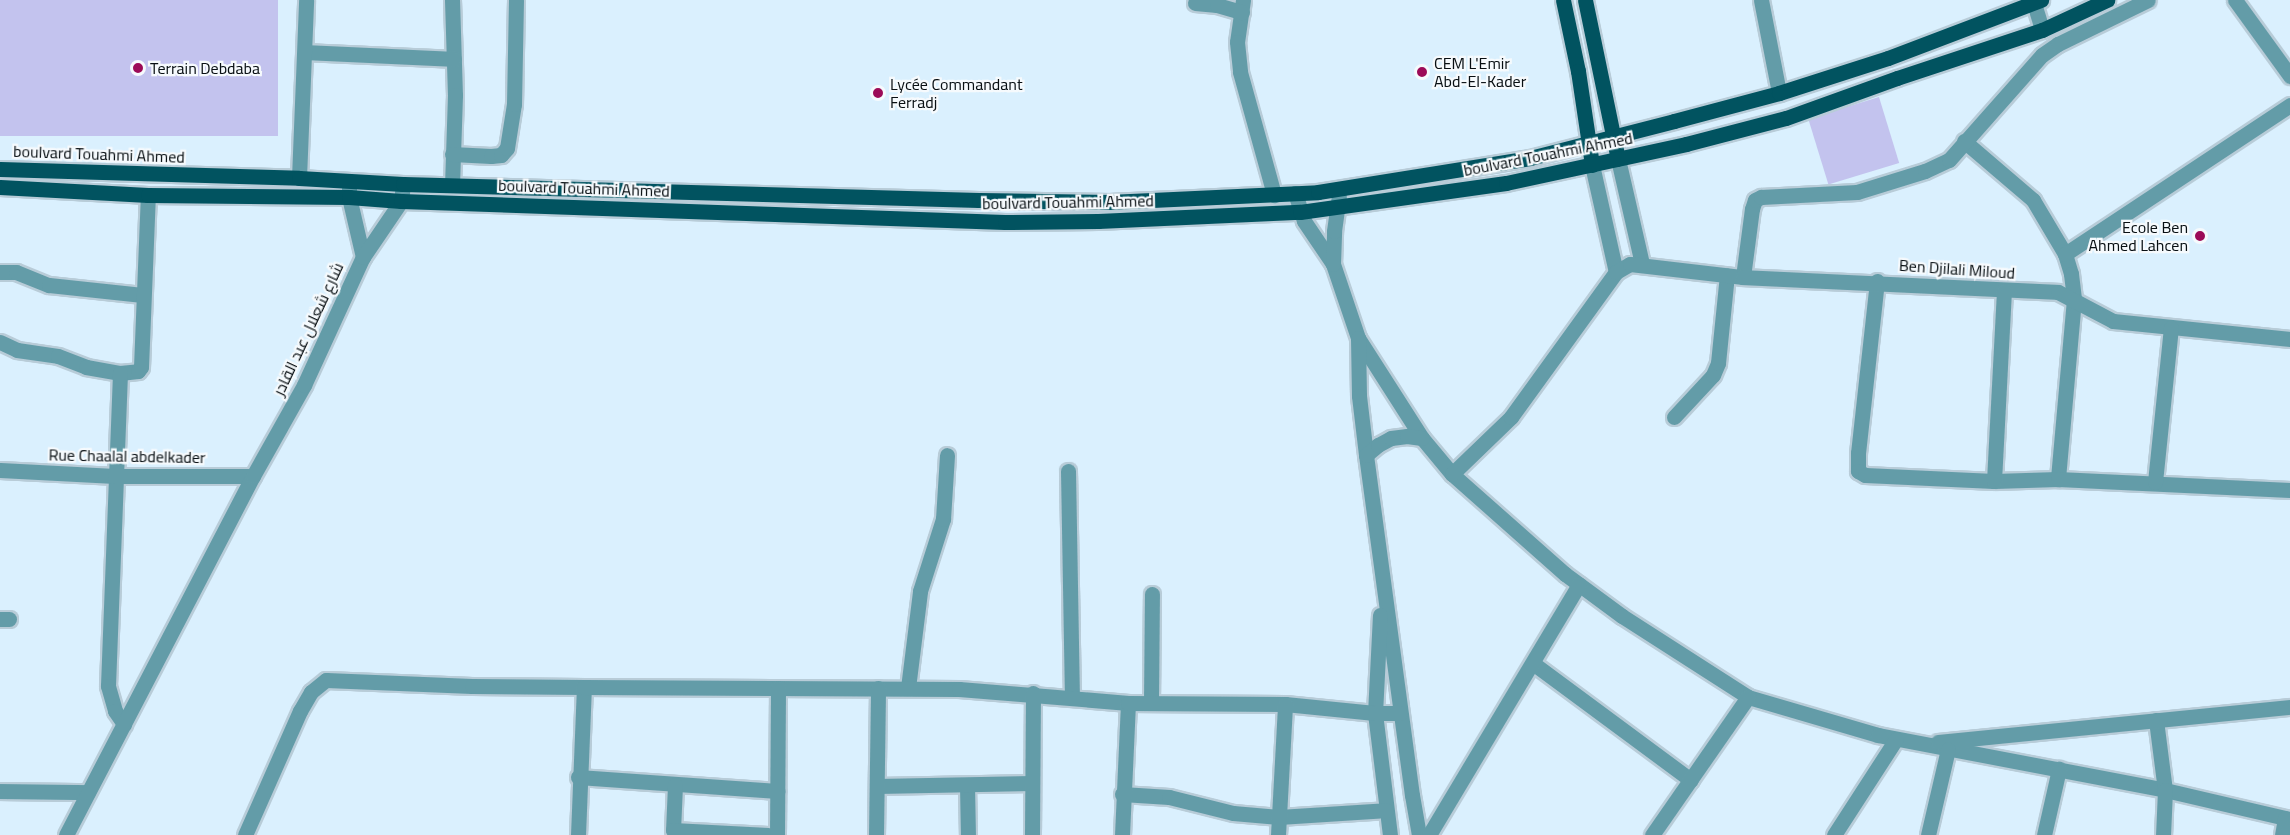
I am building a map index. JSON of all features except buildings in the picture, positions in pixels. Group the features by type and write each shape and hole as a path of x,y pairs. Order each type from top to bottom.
{"main road":[{"path":"1563,0 1592,165"},
{"path":"1585,0 1618,159"},
{"name":"boulvard Touahmi Ahmed","path":"0,187 148,195 349,197 401,201 979,221 1098,221 1300,213 1506,183 1618,159 1786,118 2042,30 2107,0"},
{"name":"boulvard Touahmi Ahmed","path":"0,169 299,177 403,184 979,200 1109,202 1339,190 1530,158 1779,93 1888,58 2036,1"},
{"path":"868,217 870,197"},
{"path":"979,200 979,221"}],"street":[{"path":"299,177 306,52 306,0"},
{"path":"452,0 455,95 452,185"},
{"path":"452,154 501,155 507,148 514,104 516,0"},
{"path":"1761,0 1779,93"},
{"path":"1743,277 1755,200 1761,197 1857,192 1881,186 1949,160 2042,55 2058,44 2148,0"},
{"path":"2235,0 2290,76"},
{"path":"2036,1 2042,30"},
{"path":"1195,3 1243,6 1237,42 1240,72 1274,195"},
{"path":"306,52 454,59"},
{"path":"2065,254 2290,105"},
{"path":"1964,141 2033,200 2065,254 2074,299 2058,479"},
{"path":"1618,159 1642,264"},
{"path":"1452,474 1511,417 1616,272 1592,165"},
{"path":"350,181 349,197 363,257"},
{"path":"401,201 403,184"},
{"path":"1333,264 1339,190"},
{"path":"1295,193 1300,213 1333,264 1358,338 1422,438 1452,474 1520,537 1622,616 1748,697 1896,739 2165,790 2288,818 2282,835"},
{"path":"0,342 17,350 58,356 75,365 120,374 136,373 141,367 142,295 148,195"},
{"name":"شارع شعلال عبد القادر","path":"66,835 253,476 304,385 363,257 401,201"},
{"name":"Ben Djilali Miloud","path":"1616,272 1630,264 1642,264 1743,277 2058,292 2113,321 2290,339"},
{"path":"0,272 16,272 49,285 142,295"},
{"path":"1674,417 1713,375 1718,363 1727,275"},
{"path":"1877,282 1858,471 1865,475 1994,481 2058,479 2155,482 2290,490"},
{"path":"1994,481 2004,291"},
{"path":"2155,482 2171,328"},
{"path":"1358,338 1359,396 1366,455 1400,713 1419,835"},
{"path":"120,374 108,686 115,711 124,724"},
{"path":"1366,455 1391,438 1407,436 1422,438"},
{"path":"908,688 920,591 943,519 947,454"},
{"name":"Rue Chaalal abdelkader","path":"0,470 115,476 253,476"},
{"path":"1068,471 1072,697"},
{"path":"1382,579 1375,713 1390,835"},
{"path":"1429,835 1534,664 1579,584"},
{"path":"1151,703 1152,594"},
{"path":"1534,664 1691,780"},
{"path":"245,835 300,711 311,692 326,680 472,686 908,688 1033,693 1128,703 1285,704 1375,713 1400,713"},
{"path":"578,835 578,777 584,687"},
{"path":"777,835 778,688"},
{"path":"876,835 878,688"},
{"path":"1032,835 1033,693"},
{"path":"1652,835 1748,697"},
{"path":"1122,835 1122,794 1128,703"},
{"path":"1278,835 1285,704"},
{"path":"1922,744 2290,707"},
{"path":"2156,720 2165,790 2163,835"},
{"path":"1834,835 1896,739"},
{"path":"1928,835 1948,749"},
{"path":"2044,835 2059,770"},
{"path":"578,777 778,791"},
{"path":"877,786 1032,783"},
{"path":"675,785 673,833 768,835"},
{"path":"967,785 968,835"},
{"path":"0,791 88,792"},
{"path":"1122,794 1169,797 1233,813 1279,817 1386,810"}],"shaded area":[{"name":"Terrain Debdaba","path":"0,0 278,0 278,136 0,136"},
{"path":"1879,97 1899,163 1828,185 1808,119"}],"place":[{"name":"Terrain Debdaba","path":"138,68"},
{"name":"CEM L'Emir Abd-El-Kader","path":"1422,72"},
{"name":"Lycée Commandant Ferradj","path":"878,93"},
{"name":"Ecole Ben Ahmed Lahcen","path":"2200,236"}]}
